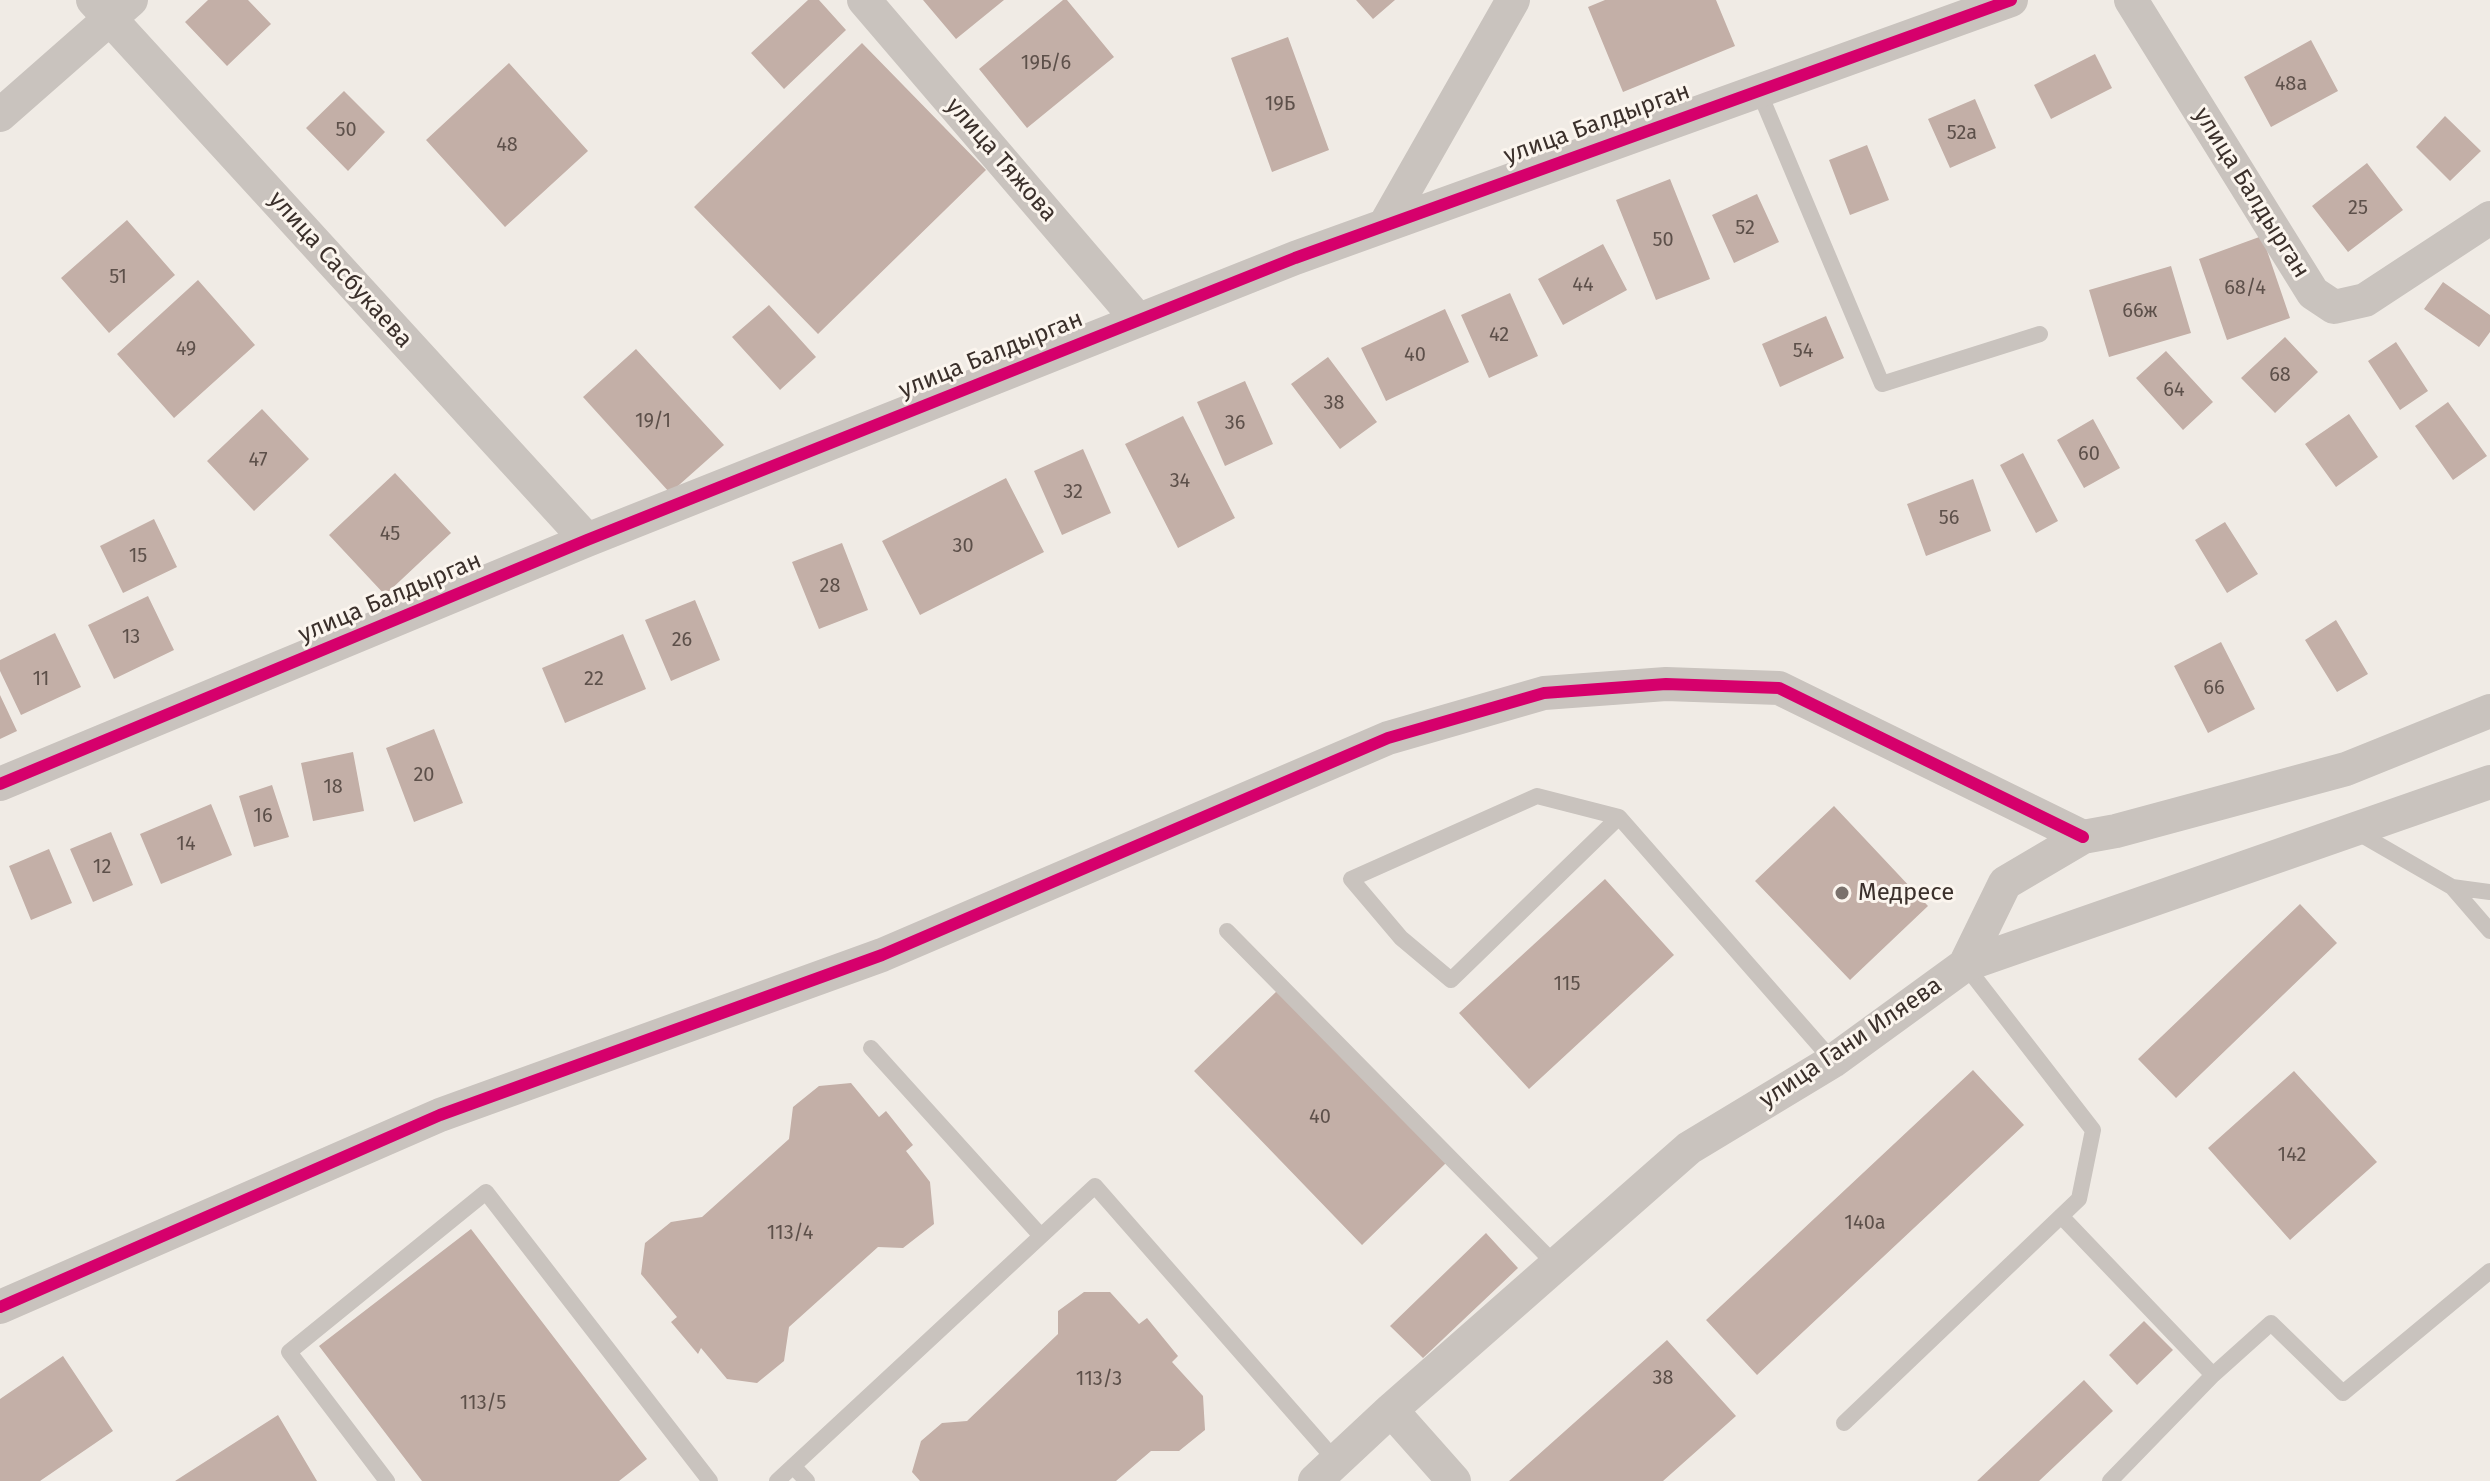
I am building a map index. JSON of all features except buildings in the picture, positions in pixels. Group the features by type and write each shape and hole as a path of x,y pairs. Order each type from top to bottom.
{"street":[{"name":"улица Тяжова","path":"864,0 1138,320"},
{"path":"1385,225 1513,0"},
{"name":"улица Балдырган","path":"2131,0 2313,293 2334,307 2365,300 2490,218"},
{"name":"улица Балдырган","path":"0,784 587,540 1138,320 1385,225 1994,3"},
{"path":"0,115 112,6"},
{"name":"улица Сасбукаева","path":"112,6 587,540"},
{"path":"0,1307 440,1115 882,955 1388,738 1544,693 1666,684 1779,688 2100,834"},
{"path":"1965,965 2005,883 2100,834 2346,769 2490,711"},
{"name":"улица Гани Иляева","path":"1326,1471 1689,1148 1833,1061 1965,965 2490,782"},
{"path":"1391,1410 1454,1481"}],"lane":[{"path":"1758,89 1882,384 2040,334"},
{"path":"1619,817 1451,980 1401,938 1351,879 1537,796 1619,817 1833,1061"},
{"path":"2352,830 2452,887 2490,931"},
{"path":"2452,887 2490,892"},
{"path":"1227,931 1556,1265"},
{"path":"1844,1423 2079,1199 2093,1130 1965,965"},
{"path":"871,1048 1041,1236"},
{"path":"777,1481 1095,1186 1326,1471"},
{"path":"387,1481 289,1352 486,1192 710,1481"},
{"path":"2061,1216 2213,1375"},
{"path":"2110,1481 2213,1375 2271,1323 2343,1393 2490,1271"},
{"path":"793,1466 807,1481"}],"cycle path":[{"path":"0,784 587,540 1295,258 2011,0"},
{"path":"0,1307 440,1115 882,955 1388,738 1544,693 1666,684 1779,688 2083,837"}],"place":[{"name":"Медресе","path":"1842,893"}]}
